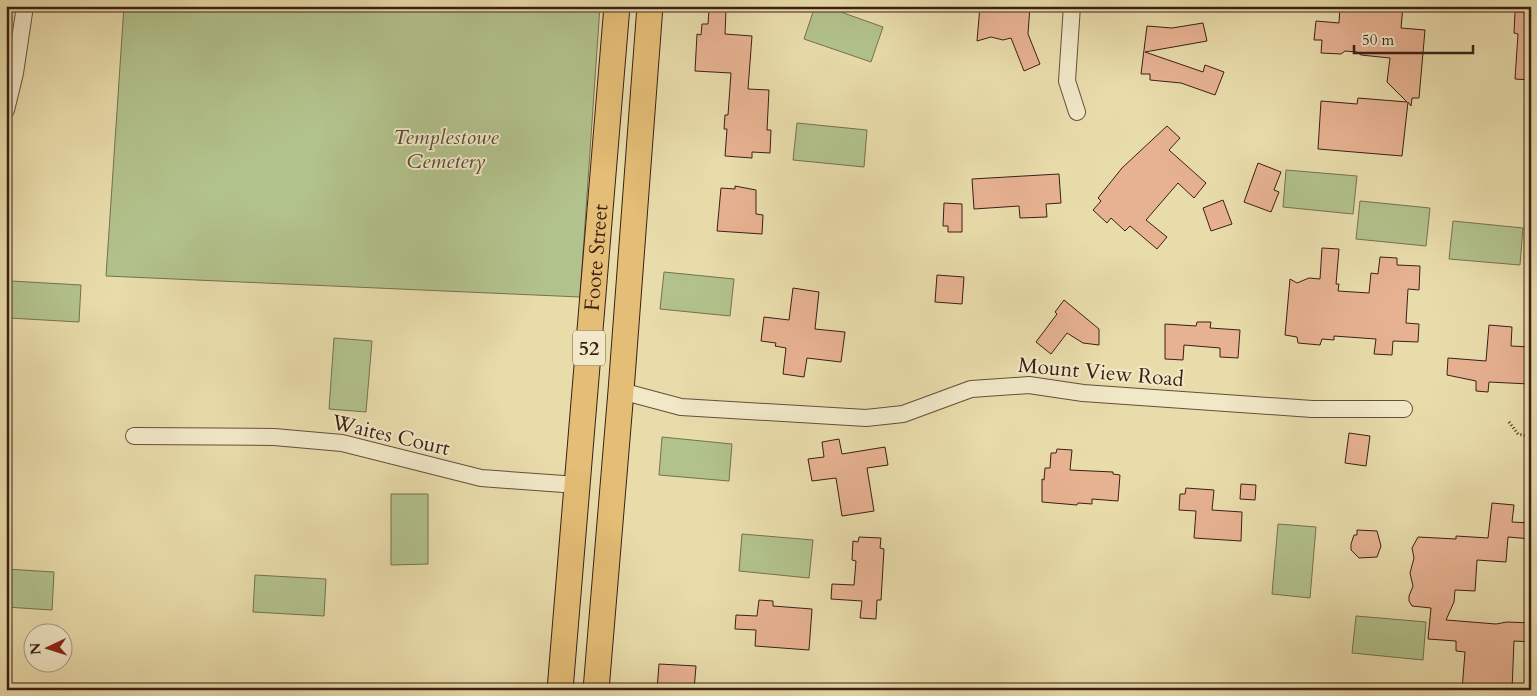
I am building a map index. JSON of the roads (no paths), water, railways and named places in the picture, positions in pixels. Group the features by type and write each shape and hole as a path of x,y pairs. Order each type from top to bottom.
{"main road":[{"name":"Foote Street","path":"560,690 617,6"},
{"name":"Foote Street","path":"596,690 650,6"},
{"path":"563,651 599,654"}],"street":[{"path":"6,110 15,73 25,6"},
{"path":"1072,6 1067,81 1077,112"},
{"name":"Mount View Road","path":"621,391 681,407 866,418 903,414 971,389 1029,385 1083,393 1312,409 1404,408"},
{"name":"Waites Court","path":"134,436 274,437 342,443 481,478 577,485"}],"park label":[{"name":"Templestowe Cemetery","path":"446,149"}]}
